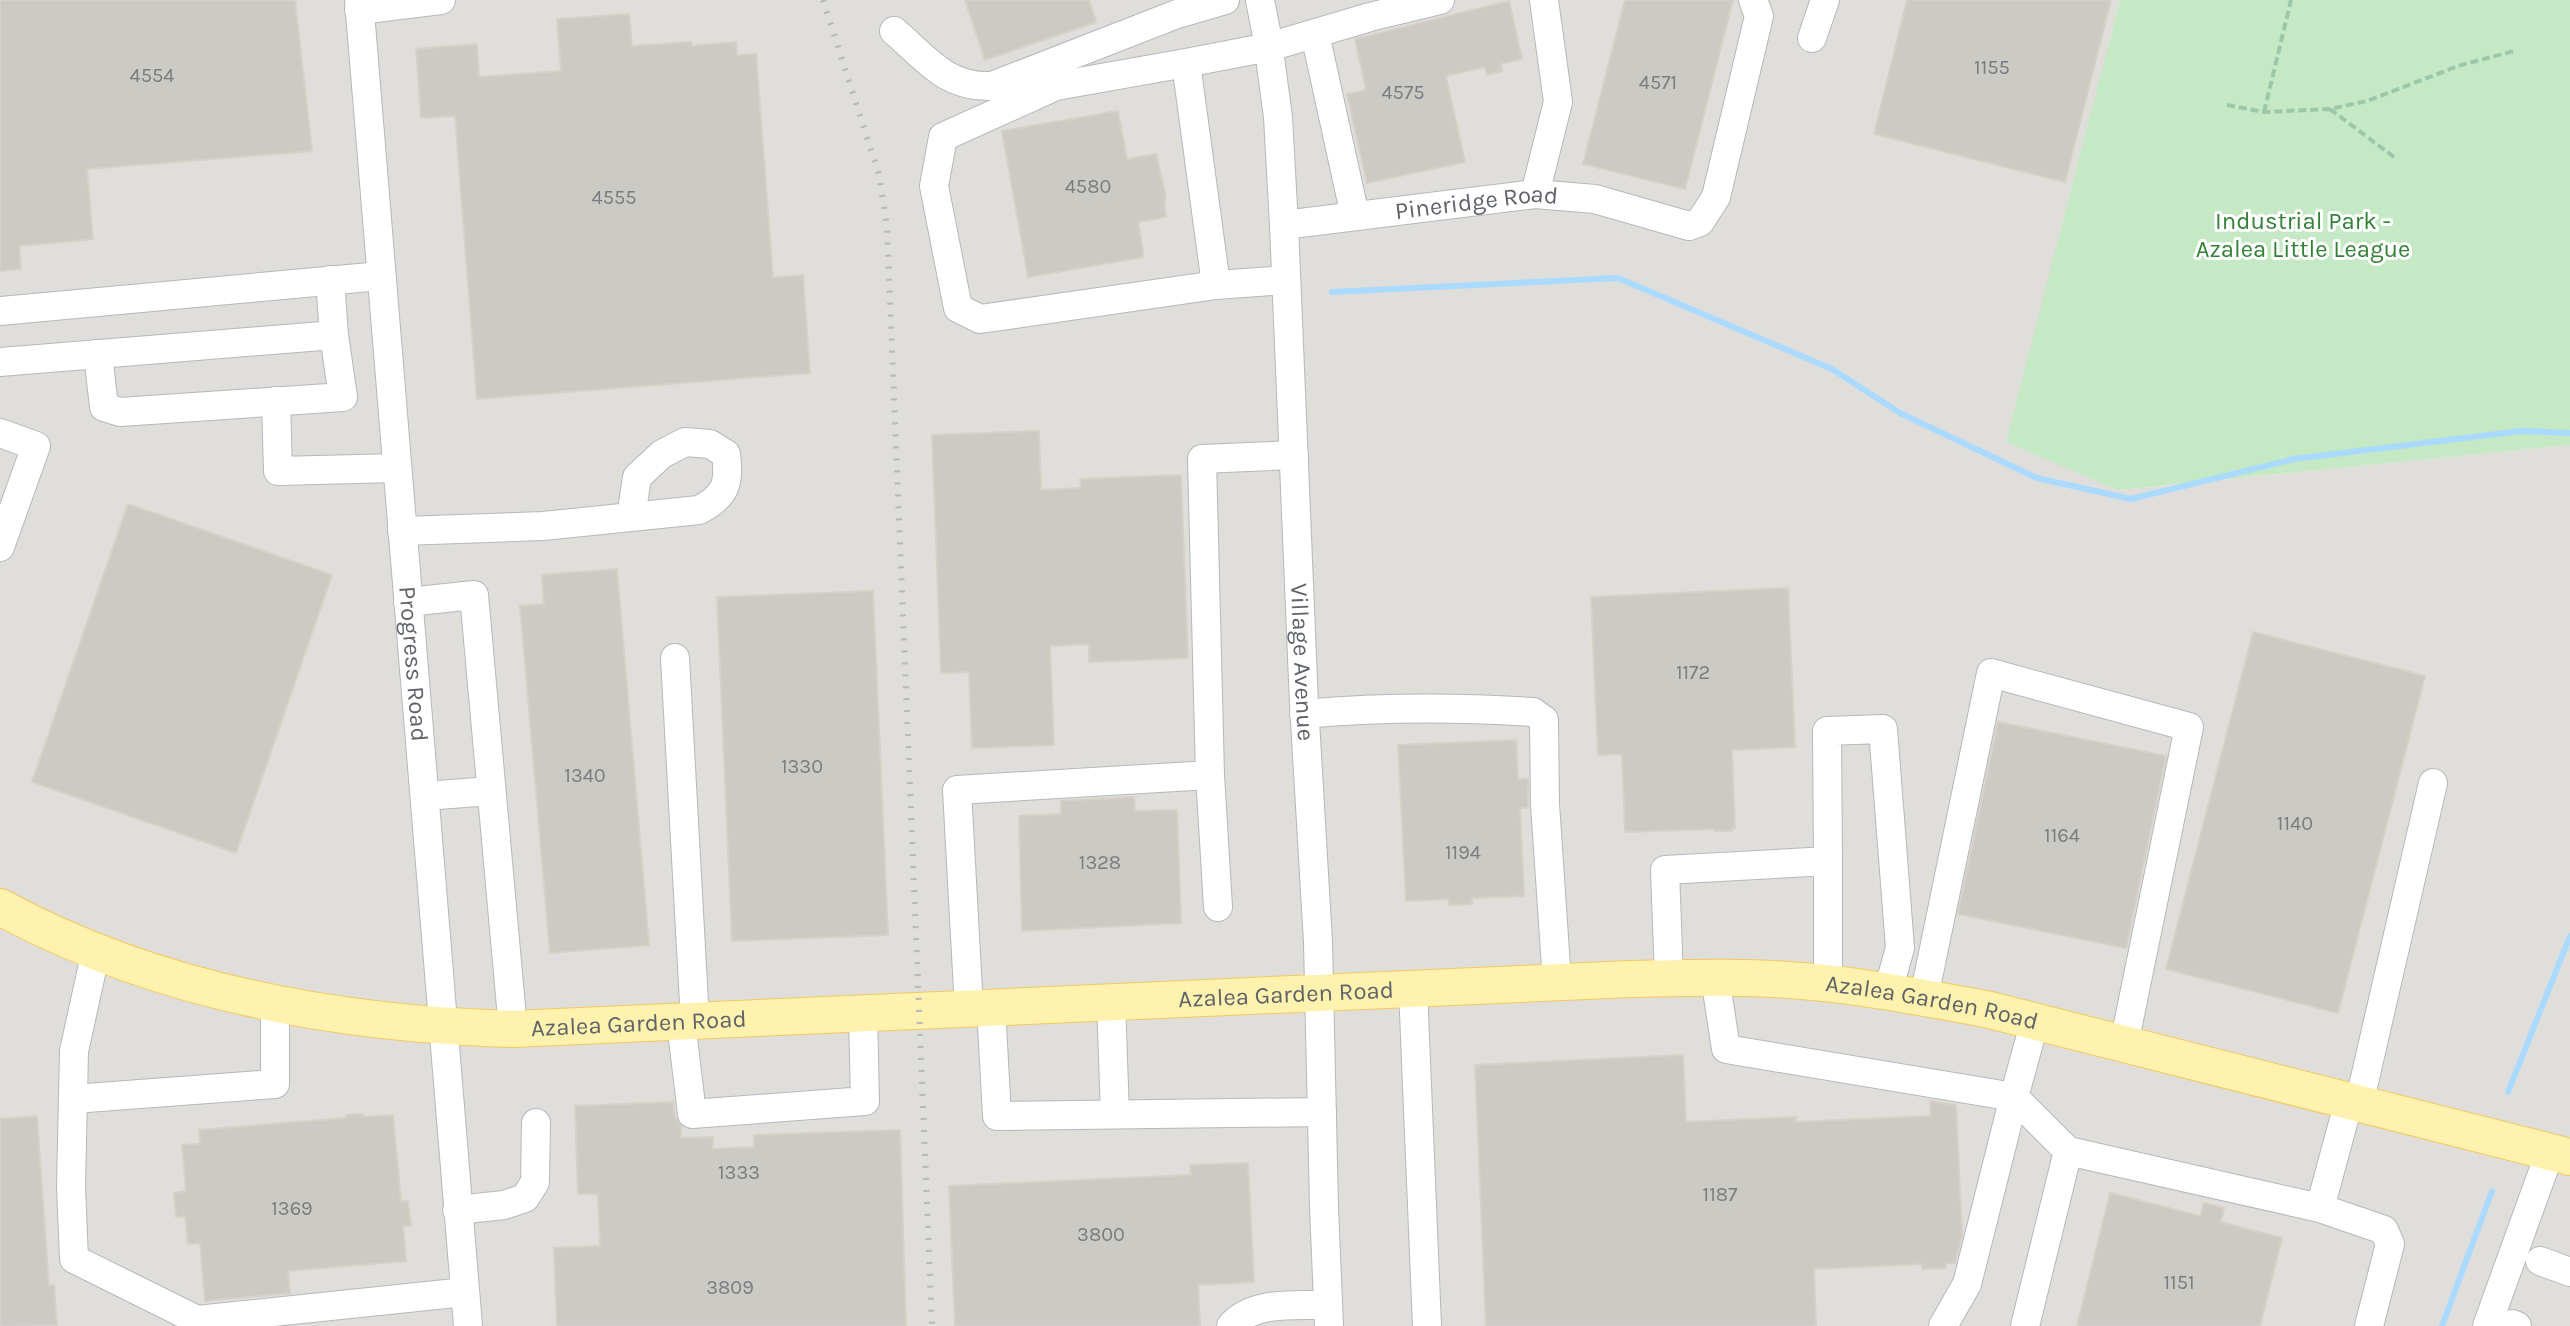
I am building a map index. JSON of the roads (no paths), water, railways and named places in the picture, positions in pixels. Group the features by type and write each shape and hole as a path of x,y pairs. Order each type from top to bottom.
{"main road":[{"name":"Azalea Garden Road","path":"0,907 96,951 168,977 275,1005 354,1018 442,1027 513,1029 1669,978 1715,977 1828,984 1924,997 2035,1021 2560,1154"}],"street":[{"path":"359,5 441,0"},
{"path":"894,31 951,80 971,87 992,86 1196,4 1225,0"},
{"name":"Village Avenue","path":"1260,0 1278,117 1284,225 1319,994 1329,1315"},
{"path":"1535,194 1558,102 1544,0"},
{"name":"Pineridge Road","path":"1284,225 1535,194 1595,199 1689,226 1700,222 1716,197 1759,16 1753,0"},
{"path":"1812,38 1825,0"},
{"path":"1286,280 1216,285 980,319 958,308 934,186 943,137 1056,86 1269,47 1433,1"},
{"name":"Progress Road","path":"359,5 468,1326"},
{"path":"1315,34 1355,216"},
{"path":"1186,63 1216,285"},
{"path":"0,311 381,276"},
{"path":"98,354 104,407 120,412 343,397 330,280"},
{"path":"0,362 334,335"},
{"path":"276,401 278,471 397,468"},
{"path":"0,433 36,446 0,547"},
{"path":"1218,907 1210,775 1202,459 1294,455"},
{"path":"402,531 543,526 631,517"},
{"path":"408,602 474,595 513,1029"},
{"path":"675,658 692,1114 865,1101 863,1013"},
{"path":"1924,997 1991,673 2189,727 2124,1044"},
{"path":"1304,714 1378,708 1454,707 1533,712 1544,720 1545,804 1557,982"},
{"path":"1828,984 1827,731 1883,729 1900,948 1888,991"},
{"path":"1210,775 957,790 980,1008 997,1116 1322,1112"},
{"path":"2320,1208 2354,1102 2433,783"},
{"path":"425,796 491,791"},
{"path":"1669,978 1665,870 1828,861"},
{"path":"96,951 74,1051 71,1187 74,1259 197,1320 465,1292"},
{"path":"1715,977 1726,1049 2014,1097 2068,1151 2320,1208 2384,1230 2390,1244 2369,1326"},
{"path":"1413,989 1427,1326"},
{"path":"1111,1002 1115,1114"},
{"path":"73,1099 275,1084 275,1005"},
{"path":"1943,1326 1967,1284 2035,1021"},
{"path":"457,1210 504,1205 525,1198 535,1182 536,1123"},
{"path":"2025,1326 2068,1151"},
{"path":"2505,1325 2560,1154"},
{"path":"2540,1261 2570,1272"},
{"path":"1231,1326 1241,1314 1266,1308 1329,1315"}],"waterway":[{"path":"1332,292 1618,278 1832,369 1900,413 2037,478 2131,499 2294,459 2521,431 2570,433"},
{"path":"2508,1092 2570,936"},
{"path":"2442,1326 2492,1191"}],"railway":[{"path":"823,0 879,175 887,226 932,1326"}],"park label":[{"name":"Industrial Park - Azalea Little League","path":"2303,235"}]}
